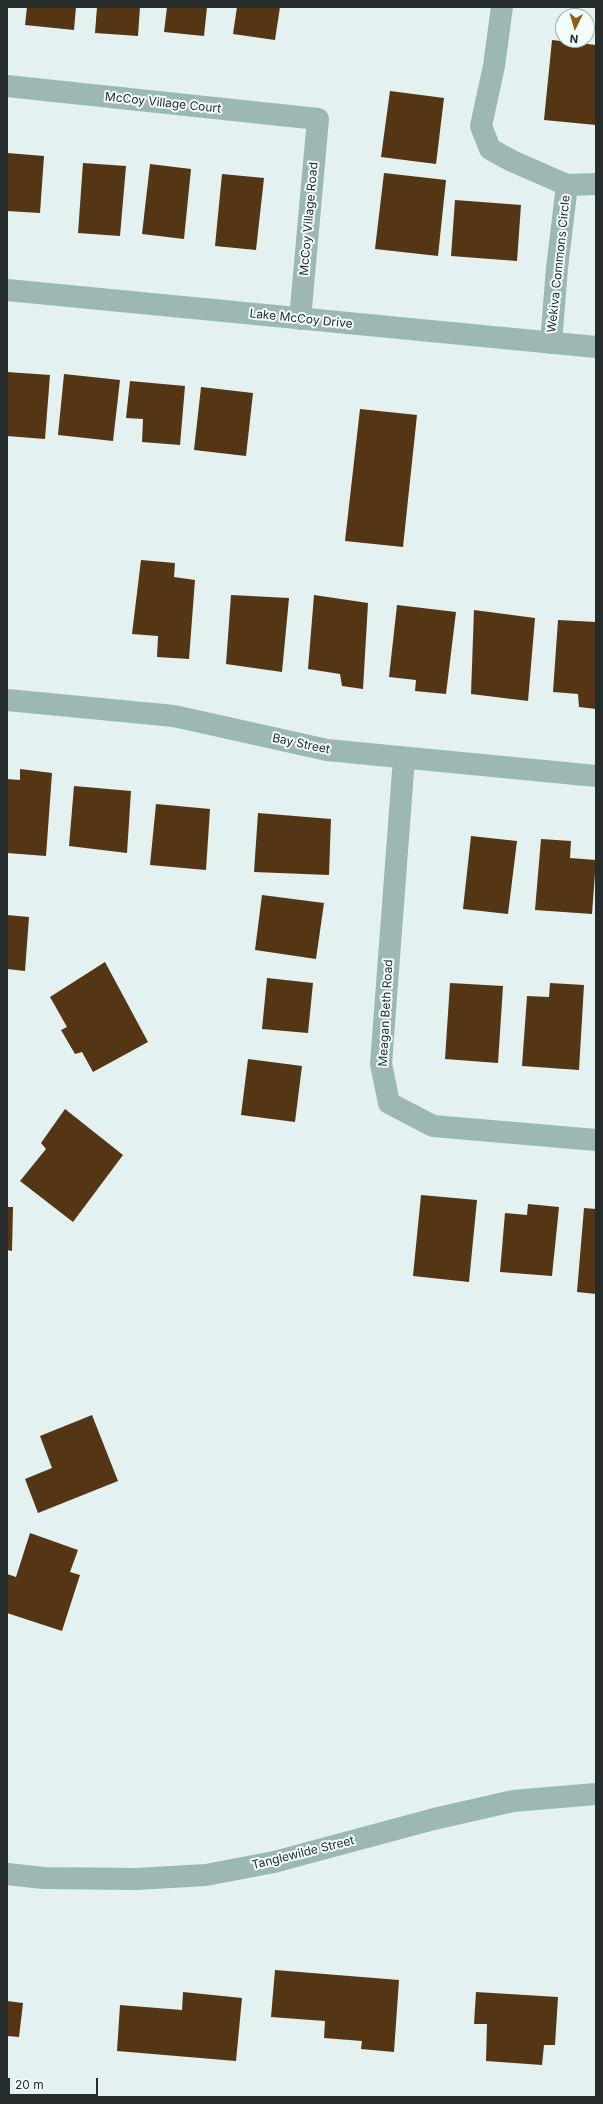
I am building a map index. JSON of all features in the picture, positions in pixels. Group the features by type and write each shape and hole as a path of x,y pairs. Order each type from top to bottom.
{"street":[{"name":"Wekiva Commons Circle","path":"502,7 494,66 482,126 490,149 512,161 567,185 596,184"},
{"name":"McCoy Village Court","path":"7,86 318,119"},
{"name":"McCoy Village Road","path":"300,319 318,119"},
{"name":"Wekiva Commons Circle","path":"551,343 557,268 567,185"},
{"name":"Lake McCoy Drive","path":"7,290 596,347"},
{"name":"Bay Street","path":"7,700 174,716 327,750 596,776"},
{"name":"Meagan Beth Road","path":"404,758 381,1064 389,1103 433,1126 596,1140"},
{"name":"Tanglewilde Street","path":"7,1874 43,1878 128,1879 206,1875 274,1862 434,1819 513,1801 596,1794"}],"building":[{"path":"27,7 76,7 74,30 25,25"},
{"path":"97,7 140,7 138,36 95,33"},
{"path":"167,7 207,7 204,36 164,32"},
{"path":"237,7 280,7 275,40 233,34"},
{"path":"552,40 555,40 555,48 595,48 596,45 596,125 544,120"},
{"path":"390,91 444,98 436,164 381,157"},
{"path":"7,153 44,156 40,213 7,211"},
{"path":"83,163 126,166 120,236 78,233"},
{"path":"150,164 191,169 184,239 142,234"},
{"path":"384,173 446,180 438,256 375,249"},
{"path":"222,174 264,178 256,250 215,246"},
{"path":"455,200 521,205 517,261 451,256"},
{"path":"7,372 50,375 45,439 7,436"},
{"path":"64,374 120,380 113,441 58,435"},
{"path":"130,381 185,386 180,445 142,442 143,419 126,418"},
{"path":"201,387 253,393 246,456 194,450"},
{"path":"360,409 417,415 403,547 345,541"},
{"path":"141,560 175,563 174,577 195,580 189,659 157,657 158,636 132,634"},
{"path":"231,595 289,598 282,672 226,664"},
{"path":"314,595 368,603 363,689 342,686 340,674 308,669"},
{"path":"397,605 456,612 446,694 415,691 416,680 389,677"},
{"path":"474,610 535,618 528,701 471,694"},
{"path":"558,620 596,622 596,709 579,707 578,694 553,692"},
{"path":"20,769 52,773 46,856 7,853 7,779 20,780"},
{"path":"74,786 131,791 127,853 69,846"},
{"path":"156,804 210,809 206,870 150,865"},
{"path":"258,813 331,819 329,875 254,872"},
{"path":"471,836 517,841 508,914 463,909"},
{"path":"541,839 571,841 570,858 596,860 592,914 535,910"},
{"path":"262,895 324,903 316,959 255,950"},
{"path":"7,915 29,917 25,971 7,969"},
{"path":"105,962 148,1042 93,1072 82,1052 75,1054 61,1030 67,1027 50,997"},
{"path":"267,978 313,983 308,1033 262,1029"},
{"path":"450,983 503,986 498,1063 445,1059"},
{"path":"550,983 584,985 579,1070 522,1066 527,996 549,997"},
{"path":"248,1059 302,1066 295,1122 241,1115"},
{"path":"65,1109 123,1155 73,1222 20,1181 46,1149 41,1143"},
{"path":"421,1195 477,1200 469,1282 413,1276"},
{"path":"528,1204 559,1207 552,1276 500,1272 505,1213 527,1215"},
{"path":"7,1207 13,1207 12,1251 7,1250"},
{"path":"584,1208 596,1209 596,1294 577,1292"},
{"path":"92,1415 118,1481 38,1513 25,1479 52,1468 40,1436"},
{"path":"30,1533 78,1550 70,1572 80,1575 62,1631 7,1613 7,1574 16,1577"},
{"path":"275,1970 399,1980 394,2052 361,2049 362,2041 324,2038 325,2021 271,2017"},
{"path":"183,1992 242,1998 236,2061 117,2051 120,2005 182,2010"},
{"path":"476,1992 558,1997 555,2045 544,2045 542,2065 486,2061 487,2024 474,2024"},
{"path":"7,2001 23,2003 19,2037 7,2036"}]}
